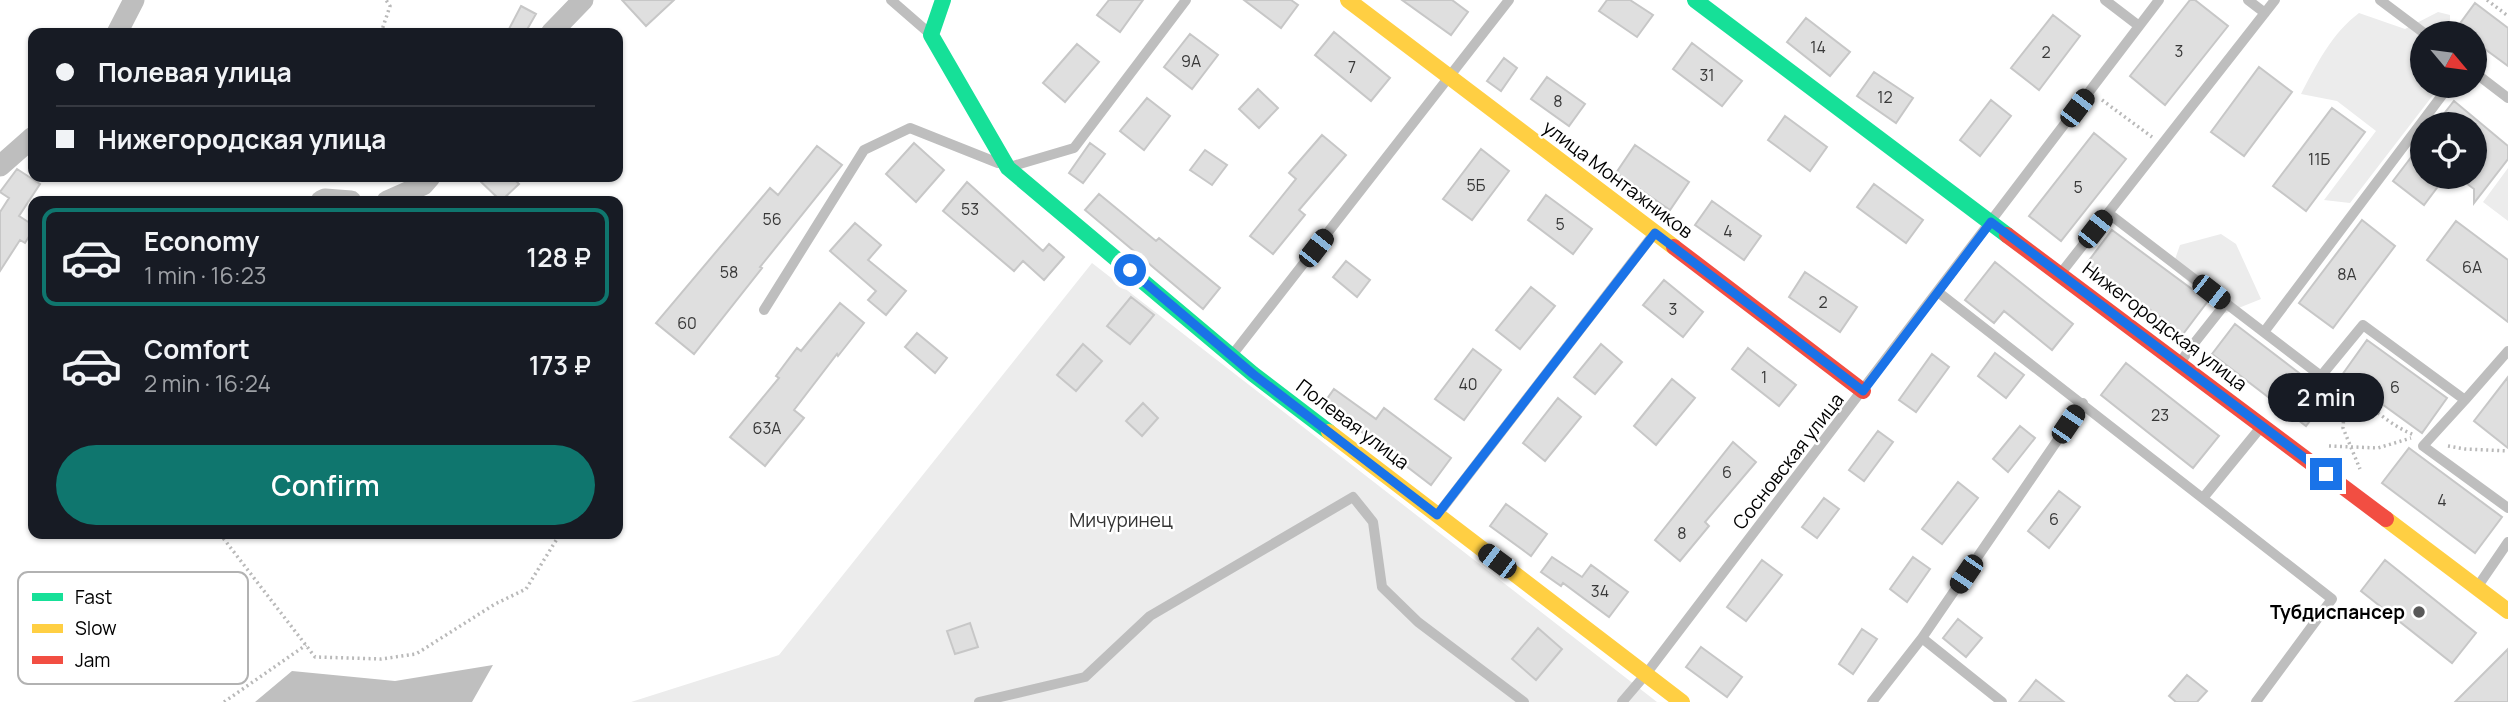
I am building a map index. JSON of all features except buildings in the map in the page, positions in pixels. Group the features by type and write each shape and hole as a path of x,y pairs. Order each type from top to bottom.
{"street":[{"path":"120,28 134,0"},
{"path":"556,28 583,0"},
{"path":"943,0 931,35 1008,168"},
{"name":"улица Монтажников","path":"1348,0 1863,391"},
{"name":"Нижегородская улица","path":"1695,0 2508,611"},
{"path":"0,166 28,141"},
{"name":"Полевая улица","path":"1008,168 1232,356 1682,702"},
{"path":"398,196 426,182"}],"lane":[{"path":"891,0 931,35"},
{"path":"764,310 864,150 910,128 1008,168 1074,148 1186,0"},
{"path":"1232,356 1509,0"},
{"path":"2105,0 2139,26"},
{"name":"Сосновская улица","path":"1622,702 1863,391 2159,0"},
{"path":"2248,0 2265,13"},
{"path":"2060,274 2276,0"},
{"path":"2380,0 2410,22"},
{"path":"2487,82 2508,98"},
{"path":"2264,332 2440,98"},
{"path":"2108,213 2321,376 2363,325 2465,400"},
{"path":"1437,515 1655,233"},
{"path":"1938,292 2332,599 2256,702"},
{"path":"2180,365 2226,303"},
{"path":"2508,351 2423,446 2508,508"},
{"path":"1872,702 1922,638 2083,403"},
{"path":"2203,498 2262,426"},
{"path":"979,702 1085,677 1150,615 1353,497 1373,522 1382,587 1418,622 1524,702"},
{"path":"2477,587 2508,542"},
{"path":"1922,638 2002,702"}],"path":[{"path":"383,28 390,6 386,0"},
{"path":"2487,0 2508,16"},
{"path":"2102,100 2162,144"},
{"path":"2328,446 2378,449 2416,436 2398,428 2368,405 2329,366"},
{"path":"2346,383 2343,428 2361,472"},
{"path":"2427,441 2465,449 2508,451"},
{"path":"224,539 315,657 381,659 416,654 495,604 526,589 557,539"},
{"path":"224,702 306,645"}],"green space":[{"path":"2438,12 2450,15 2450,21 2421,21"},
{"path":"2359,13 2405,29 2410,26 2410,98 2431,98 2420,112 2410,112 2410,125 2350,203 2324,200 2376,131 2337,101 2301,94 2333,40"},
{"path":"2508,168 2508,221 2483,202"},
{"path":"2221,234 2236,244 2261,299 2226,313 2172,268 2180,245"},
{"name":"Мичуринец","path":"1092,263 1657,702 631,702 779,655"}],"shaded area":[{"path":"493,665 472,702 255,702 292,671 395,681"}],"traffic: fast":[{"path":"943,0 931,35 1008,168 1253,374 1329,432"},
{"path":"1695,0 2007,235"}],"traffic: slow":[{"path":"1348,0 1674,247"},
{"path":"1329,432 1682,702"},
{"path":"2386,519 2508,611"}],"traffic: jam":[{"path":"2007,235 2386,519"},
{"path":"1674,247 1863,391"}],"place":[{"name":"Тубдиспансер","path":"2419,612"}],"route":[{"path":"1130,270 1253,374 1437,515 1655,233 1863,391 1991,222 2326,474"}]}
